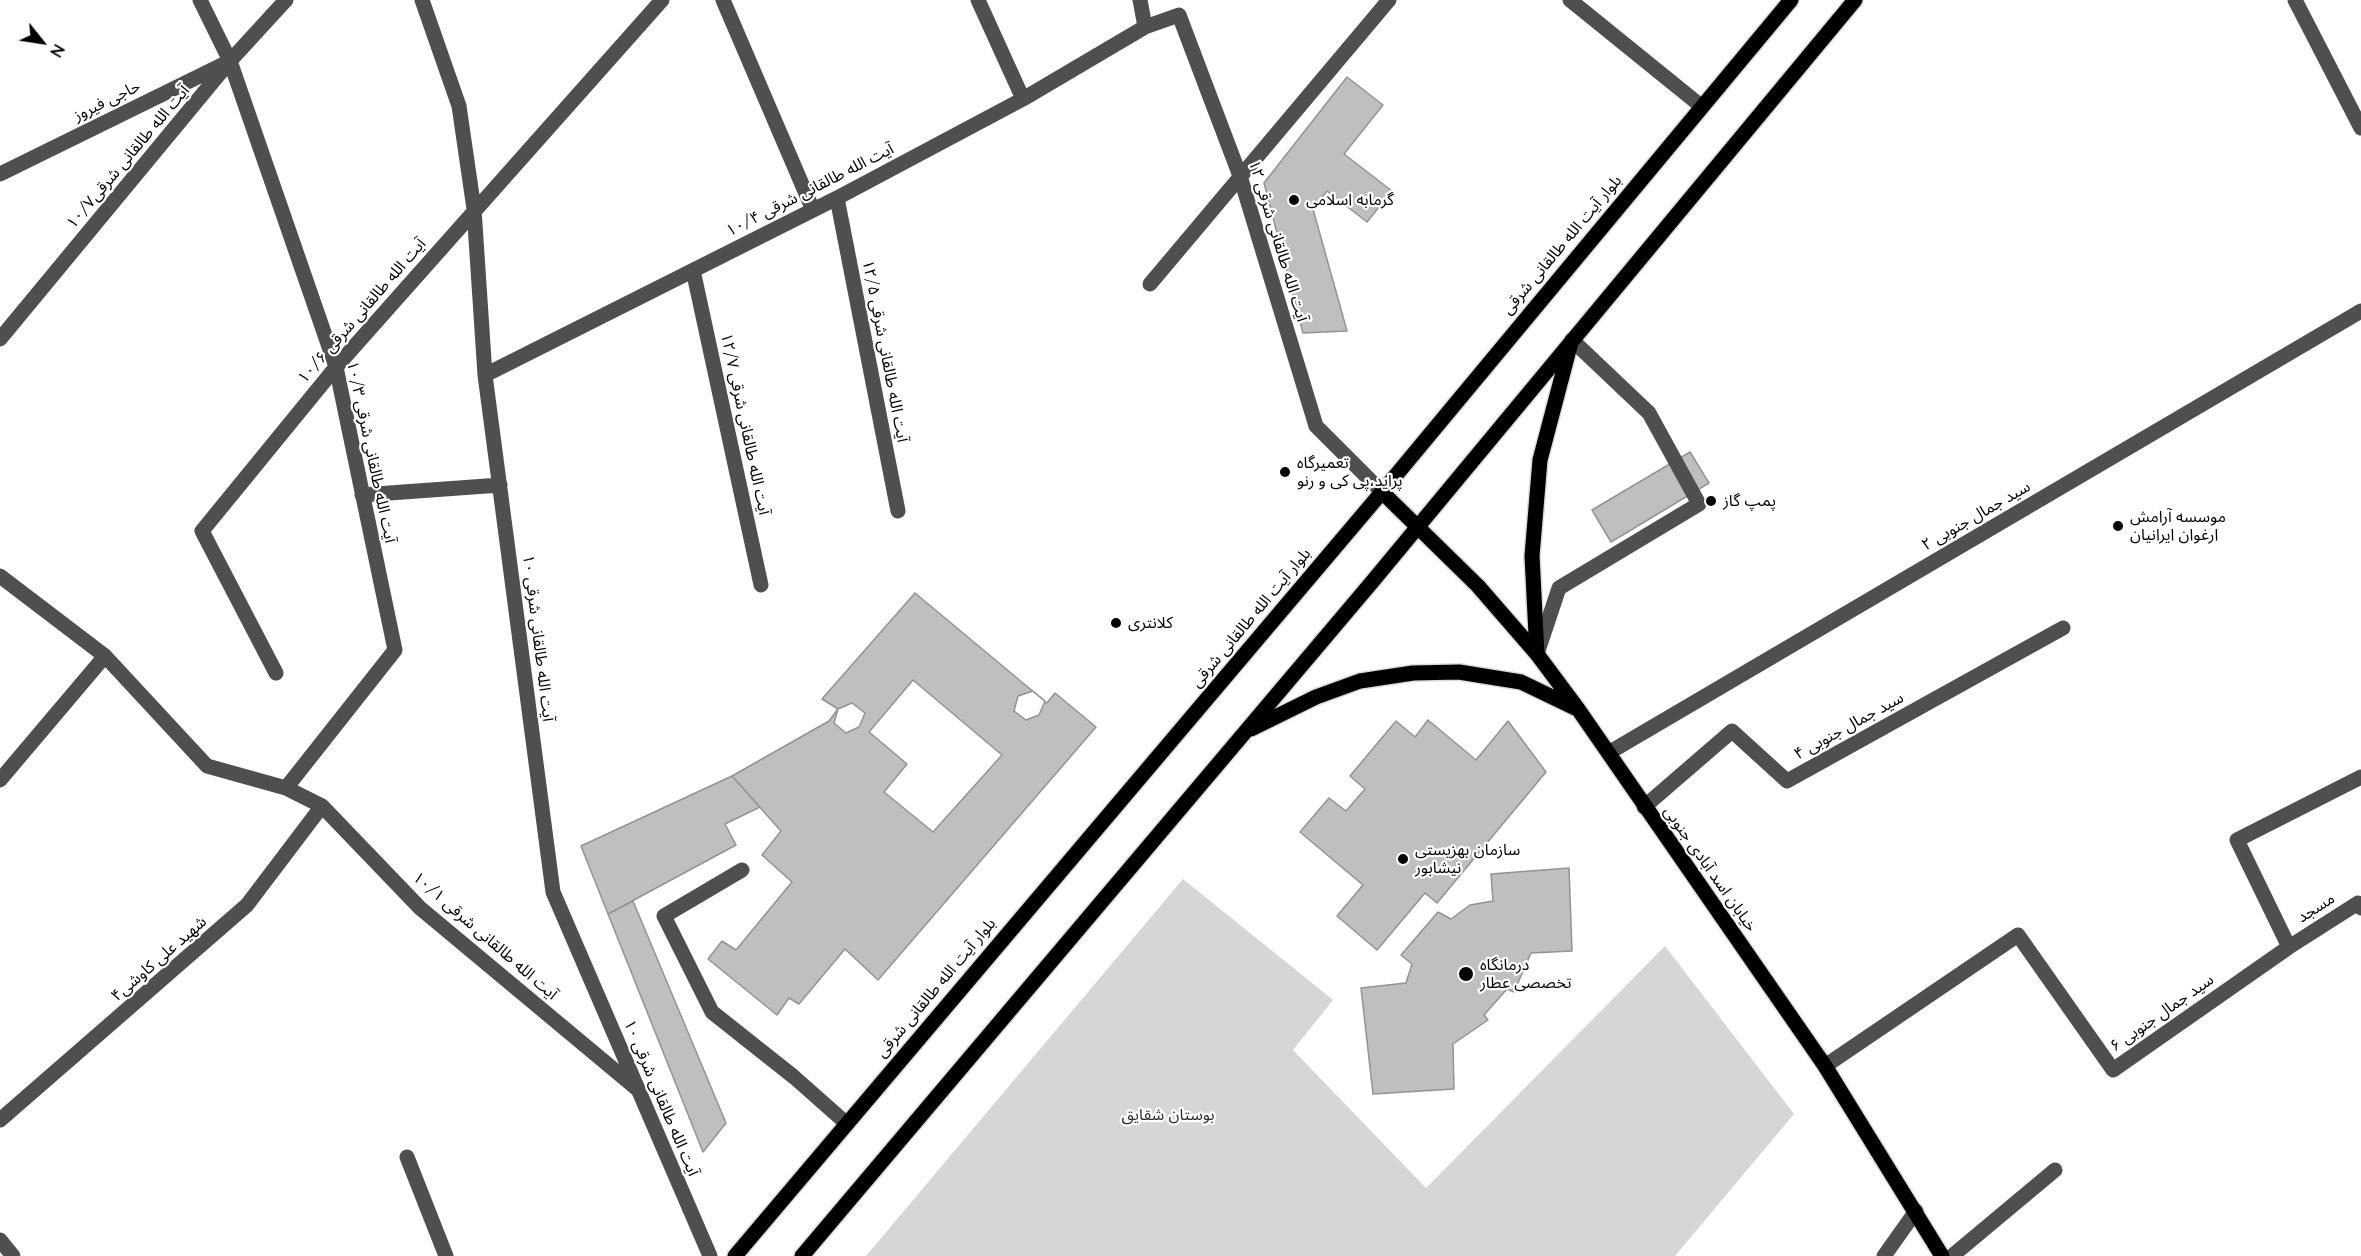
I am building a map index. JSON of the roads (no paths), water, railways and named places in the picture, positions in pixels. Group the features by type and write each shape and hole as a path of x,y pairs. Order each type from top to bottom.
{"main road":[{"name":"بلوار آیت الله طالقانی شرقی","path":"735,1256 1382,492 1791,0"},
{"path":"802,1256 1418,526 1855,0"},
{"path":"1537,654 1532,556 1540,460 1572,340"},
{"name":"خیابان اسد آبادی جنوبی","path":"1382,492 1478,586 1537,654 1610,752 1644,807 1825,1066 1942,1256"},
{"path":"1243,733 1316,697 1360,681 1413,673 1459,672 1521,682 1578,709"}],"street":[{"name":"آیت الله طالقانی شرقی ۱۰/۳","path":"200,0 230,61 336,367 395,650 286,788"},
{"name":"آیت الله طالقانی شرقی۱۰/۷","path":"0,339 230,61 286,0"},
{"name":"آیت الله طالقانی شرقی ۱۰","path":"422,0 459,106 474,209 485,375 553,892 710,1256"},
{"name":"آیت الله طالقانی شرقی ۱۰/۶","path":"276,674 202,531 336,367 662,0"},
{"path":"723,0 813,210"},
{"path":"978,0 1023,99"},
{"path":"1140,0 1145,27"},
{"path":"1150,284 1389,0"},
{"path":"1570,0 1701,106"},
{"path":"2295,0 2361,128"},
{"name":"آیت الله طالقانی شرقی ۱۲","path":"1145,27 1179,15 1240,176 1316,426 1382,492"},
{"name":"آیت الله طالقانی شرقی ۱۰/۴","path":"485,375 837,198 1023,99 1145,27"},
{"name":"حاجی فیروز","path":"0,174 230,61"},
{"name":"آیت الله طالقانی شرقی ۱۲/۵","path":"837,198 898,511"},
{"name":"آیت الله طالقانی شرقی ۱۲/۷","path":"693,270 761,585"},
{"name":"سید جمال جنوبی ۲","path":"1610,752 2361,311"},
{"path":"1537,654 1559,588 1699,504 1649,413 1572,340"},
{"path":"362,495 500,485"},
{"name":"آیت الله طالقانی شرقی ۱۰/۱","path":"0,576 105,656 207,766 286,788 322,806 420,908 639,1090"},
{"name":"سید جمال جنوبی ۴","path":"1644,807 1732,731 1787,781 2063,628"},
{"path":"0,780 105,656"},
{"path":"2289,947 2237,840 2361,777"},
{"name":"شهید علی کاوشی۴","path":"0,1120 248,905 322,806"},
{"path":"742,870 664,916 712,1012 794,1077 846,1123"},
{"name":"مسجد","path":"2289,947 2358,903 2361,908"},
{"name":"سید جمال جنوبی ۶","path":"1825,1066 2019,935 2113,1070 2289,947"},
{"path":"407,1156 446,1256"},
{"path":"1952,1256 2055,1170"},
{"path":"1884,1256 1916,1211"},
{"path":"0,1240 13,1256"}],"place":[{"name":"گرمابه اسلامی","path":"1294,200"},
{"name":"تعمیرگاه پراید،پی کی و رنو","path":"1285,472"},
{"name":"پمپ گاز","path":"1711,501"},
{"name":"موسسه آرامش ارغوان ایرانیان","path":"2118,526"},
{"name":"کلانتری","path":"1116,623"},
{"name":"سازمان بهزیستی نیشابور","path":"1403,859"},
{"name":"درمانگاه تخصصی عطار","path":"1466,974"}],"park label":[{"name":"بوستان شقایق","path":"1168,1115"}]}
